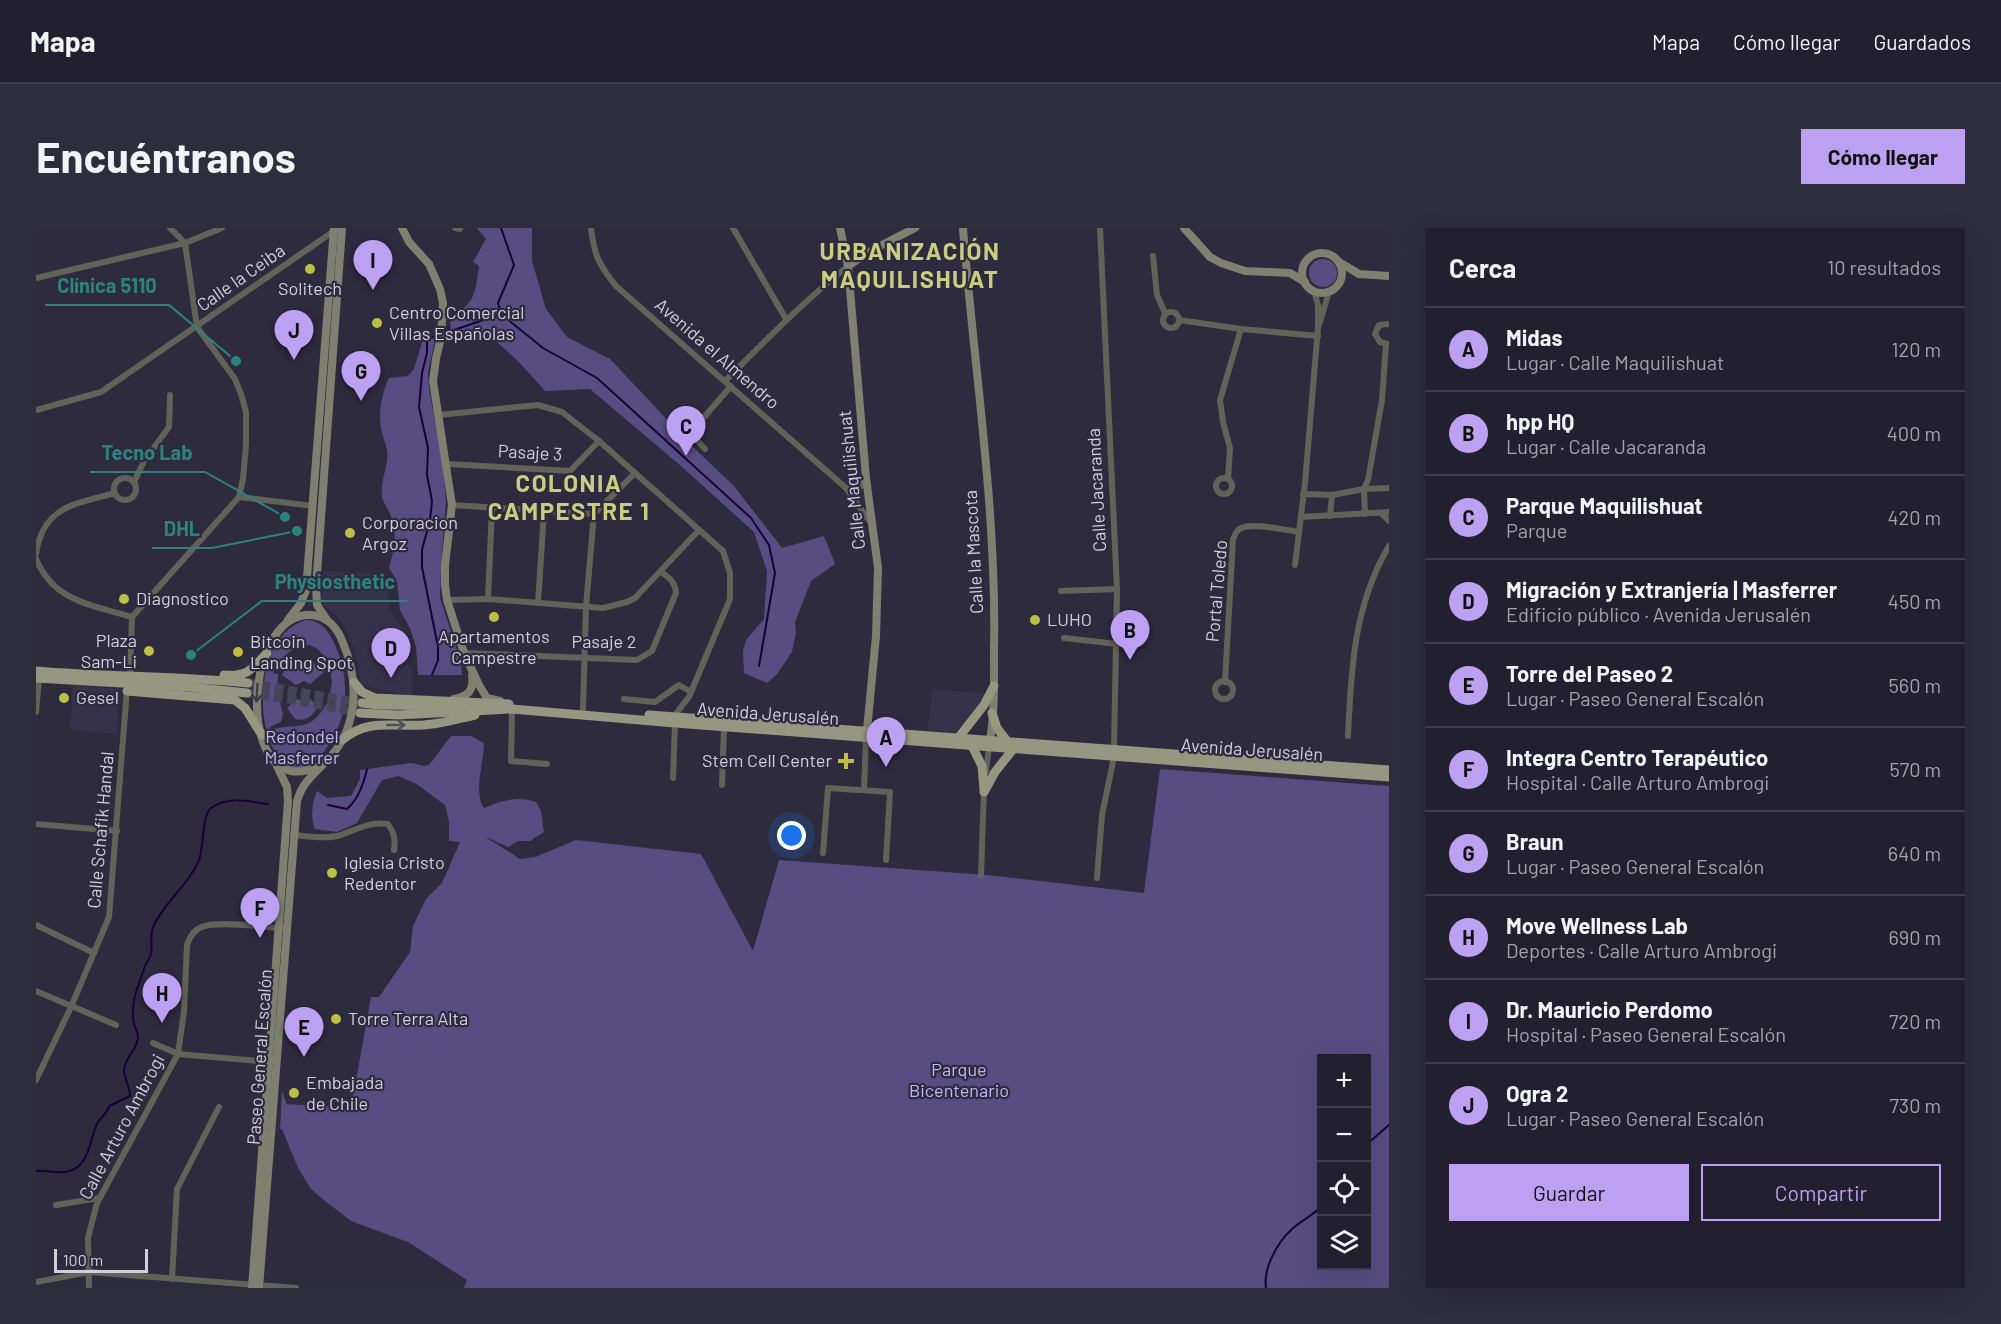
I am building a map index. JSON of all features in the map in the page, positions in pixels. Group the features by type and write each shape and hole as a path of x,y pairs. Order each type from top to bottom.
{"main road":[{"path":"128,684 137,672 146,671 241,676 252,669 267,653"},
{"path":"37,676 128,684 235,700 248,712 262,735"},
{"path":"128,684 168,677 247,688"},
{"path":"354,682 362,692 375,698 450,700 511,706"},
{"path":"959,737 984,705 993,686"},
{"name":"Avenida Jerusalén","path":"362,703 583,709 724,727 959,737 1014,748 1389,770"},
{"name":"Avenida Jerusalén","path":"360,714 398,715 499,709 511,706 867,734 972,746 1007,741 1114,753 1389,777"},
{"path":"342,740 352,732 370,725 441,723 499,709"},
{"path":"992,713 997,728 1007,741"},
{"path":"972,746 982,766 984,792"},
{"path":"984,792 995,772 1014,748"}],"street":[{"path":"36,559 42,573 62,593 132,617 239,497 246,445 246,412 236,379 197,327 185,243 170,228"},
{"path":"36,278 185,243 222,228"},
{"path":"402,228 409,242 429,264 440,289 444,319 433,381 452,505 445,564 447,600 464,653 487,698 511,706 511,761 547,764"},
{"name":"Avenida el Almendro","path":"591,228 597,260 602,270 616,286 846,488 871,524"},
{"path":"733,228 786,319"},
{"name":"Calle Maquilishuat","path":"840,228 848,266 866,478 878,568 878,604 864,790"},
{"path":"725,381 814,293 874,249 915,228"},
{"name":"Calle la Mascota","path":"963,228 995,604 992,713 984,792 981,875"},
{"name":"Calle Jacaranda","path":"1098,878 1102,815 1114,753 1117,644 1117,589 1100,228"},
{"path":"1184,228 1205,252 1221,263 1245,271 1290,273 1314,291 1318,305 1318,336 1295,565"},
{"path":"336,229 316,587 317,605 340,635 349,659 354,682 354,704 350,723 342,740 322,765 297,772 284,769 270,756 258,717 257,696 259,674 267,653 277,634 301,603 306,590 336,229"},
{"name":"Calle la Ceiba","path":"36,410 101,392 336,229"},
{"path":"1290,273 1313,255 1324,253 1333,256 1359,274 1389,276"},
{"path":"1153,256 1158,295 1166,314 1163,320 1167,327 1175,327 1179,320 1178,315 1174,312 1166,314"},
{"path":"1305,282 1303,273 1306,261"},
{"path":"1318,327 1332,289 1341,276 1339,262"},
{"path":"1314,291 1332,289 1359,274"},
{"path":"1179,320 1241,329 1318,336"},
{"path":"1365,514 1364,489 1368,480 1382,400 1388,344 1377,340 1375,331 1382,324 1389,324"},
{"path":"1228,479 1230,448 1222,422 1220,400 1241,329"},
{"path":"705,449 692,435 693,430 731,386"},
{"path":"36,554 38,540 44,529 66,506 115,494 124,500 131,498 135,493 134,482 144,461 170,427 170,395"},
{"path":"439,415 538,405 562,412 599,441 723,551 730,573 730,599 691,692 675,720 673,778"},
{"name":"Pasaje 3","path":"447,464 570,471 599,441"},
{"path":"583,709 586,606 594,514 634,473"},
{"path":"115,494 114,486 118,480 128,478 134,482"},
{"path":"846,488 860,487 866,478"},
{"path":"1303,494 1332,495 1364,489 1389,488"},
{"path":"1330,516 1332,495"},
{"path":"239,497 313,506"},
{"path":"452,505 594,514"},
{"path":"488,599 492,508"},
{"path":"537,603 544,512"},
{"path":"1381,513 1389,521"},
{"path":"1301,517 1389,513"},
{"name":"Portal Toledo","path":"1225,682 1233,539 1244,527 1299,532"},
{"path":"447,600 488,599 603,608 627,602 635,598 661,572 699,530"},
{"path":"1348,736 1350,687 1356,634 1362,606 1389,546"},
{"name":"Pasaje 2","path":"464,653 638,660 652,651 676,593 676,586 671,578 661,572"},
{"path":"1060,591 1117,589"},
{"path":"286,623 294,618 312,615 327,620"},
{"name":"Calle Schafik Handal","path":"36,1079 106,928 110,911 132,617"},
{"path":"1064,638 1117,644"},
{"path":"450,700 464,697 470,692 473,682 471,669"},
{"path":"36,712 37,676"},
{"path":"624,699 655,702 679,685 691,692"},
{"path":"722,785 724,727"},
{"name":"Paseo General Escalón","path":"276,763 288,794 283,928"},
{"name":"Paseo General Escalón","path":"256,1286 283,928 297,801 300,790 322,765"},
{"path":"823,853 828,788 890,792 886,860"},
{"path":"293,835 336,836 369,824 383,823 388,824 393,831 394,850"},
{"path":"36,824 117,831"},
{"name":"Calle Arturo Ambrogi","path":"89,1288 89,1229 99,1198 178,1054 184,1011 187,945 194,932 203,926 215,924 283,928"},
{"path":"36,925 94,953"},
{"path":"36,991 116,1025"},
{"path":"153,1043 178,1054 273,1062"},
{"path":"172,1279 177,1189 219,1107"},
{"path":"56,1204 99,1198"},
{"path":"36,1282 88,1272 296,1288"}],"shaded area":[{"path":"325,571 381,574 389,596 389,609 409,639 408,664 412,669 412,696 364,686 360,682 359,667 351,640 340,619 320,602"},
{"path":"73,685 119,689 117,734 70,729"},
{"path":"932,689 986,694 954,733 928,730"}],"green space":[{"path":"477,228 532,228 532,261 546,309 567,337 610,359 693,447 734,486 782,548 824,536 835,564 811,581 795,622 796,633 792,652 777,674 767,683 744,673 743,651 746,640 764,619 767,571 754,532 590,389 545,391 518,361 489,335 451,334 450,317 470,302 475,290 479,266 473,262 486,239"},
{"path":"1323,259 1333,263 1337,273 1333,283 1323,287 1313,283 1309,273 1313,263"},
{"path":"424,336 436,336 428,372 446,501 440,598 461,662 462,675 418,675 416,647 410,628 400,610 397,581 389,568 395,535 382,497 387,448 380,422 381,403 389,378 408,376 414,369"},
{"name":"Redondel Masferrer","path":"306,620 311,620 324,627 338,653 345,686 343,712 333,738 316,761 305,767 294,768 283,762 273,748 267,733 263,695 270,657 279,640 291,628","holes":["309,645 318,649 330,664 338,663 339,666 330,670 332,682 329,699 333,700 333,703 327,703 309,723 271,730 270,727 281,722 283,714 277,690 278,674 273,673 274,670 279,671 280,666 274,664 275,660 281,663 289,652 300,646"]},
{"path":"298,660 313,662 324,672 310,684 304,681 296,685 282,675 287,667"},
{"path":"297,699 305,702 310,699 318,706 309,717 303,720 295,719 287,708"},
{"name":"Parque Bicentenario","path":"451,736 471,736 484,743 479,794 484,808 504,801 522,799 536,802 541,811 544,832 530,841 518,841 508,847 484,836 520,859 535,857 576,840 701,854 753,951 779,860 987,875 1144,893 1160,769 1389,786 1389,1288 464,1288 467,1280 408,1242 351,1221 320,1197 311,1189 298,1168 282,1129 280,1129 282,1092 287,1104 351,1108 371,997 379,997 410,952 413,926 426,899 442,883 460,842 449,841 449,822 445,805 415,783 398,776 382,780 357,823 337,832 315,829 312,810 317,791 327,798 351,796 360,779 360,770 411,763 429,765"}],"waterway":[{"path":"501,228 514,265 498,303 501,314 543,348 597,378 751,518 769,545 775,573 759,666"},
{"path":"448,332 501,314"},
{"path":"432,675 438,660 438,647 422,567 422,550 430,520 432,501 427,475 428,448 419,407 427,339 436,336"},
{"path":"328,805 347,809 360,791 367,769"},
{"path":"36,1171 64,1172 79,1166 87,1154 97,1124 109,1106 130,1096 124,1070 137,1041 138,1035 133,1020 134,1004 136,992 151,954 153,927 163,910 189,878 199,860 208,811 218,804 232,800 268,804"},
{"path":"1371,1141 1389,1125"},
{"path":"1266,1288 1269,1264 1281,1241 1292,1229 1317,1210"}],"tunnel":[{"path":"248,683 360,703"},
{"path":"247,693 360,713"}],"place":[{"name":"Solitech","path":"310,269"},
{"name":"Dr. Mauricio Perdomo","path":"373,290"},
{"name":"Centro Comercial Villas Españolas","path":"377,323"},
{"name":"Ogra 2","path":"294,360"},
{"name":"Clínica 5110","path":"236,361"},
{"name":"Braun","path":"361,401"},
{"name":"Parque Maquilishuat","path":"686,456"},
{"name":"Tecno Lab","path":"285,517"},
{"name":"DHL","path":"297,531"},
{"name":"Corporacion Argoz","path":"350,533"},
{"name":"Diagnostico","path":"124,599"},
{"name":"Apartamentos Campestre","path":"494,617"},
{"name":"LUHO","path":"1035,620"},
{"name":"Plaza Sam-Li","path":"149,651"},
{"name":"Bitcoin Landing Spot","path":"238,652"},
{"name":"Physiosthetic","path":"191,655"},
{"name":"hpp HQ","path":"1130,660"},
{"name":"Migración y Extranjería | Masferrer","path":"391,678"},
{"name":"Gesel","path":"64,698"},
{"name":"Stem Cell Center","path":"846,761"},
{"name":"Midas","path":"886,767"},
{"name":"Iglesia Cristo Redentor","path":"332,873"},
{"name":"Integra Centro Terapéutico","path":"260,938"},
{"name":"Torre Terra Alta","path":"336,1019"},
{"name":"Move Wellness Lab","path":"162,1023"},
{"name":"Torre del Paseo 2","path":"304,1057"},
{"name":"Embajada de Chile","path":"294,1093"}],"district":[{"name":"URBANIZACIÓN MAQUILISHUAT","path":"910,266"},
{"name":"COLONIA CAMPESTRE 1","path":"569,498"}]}
